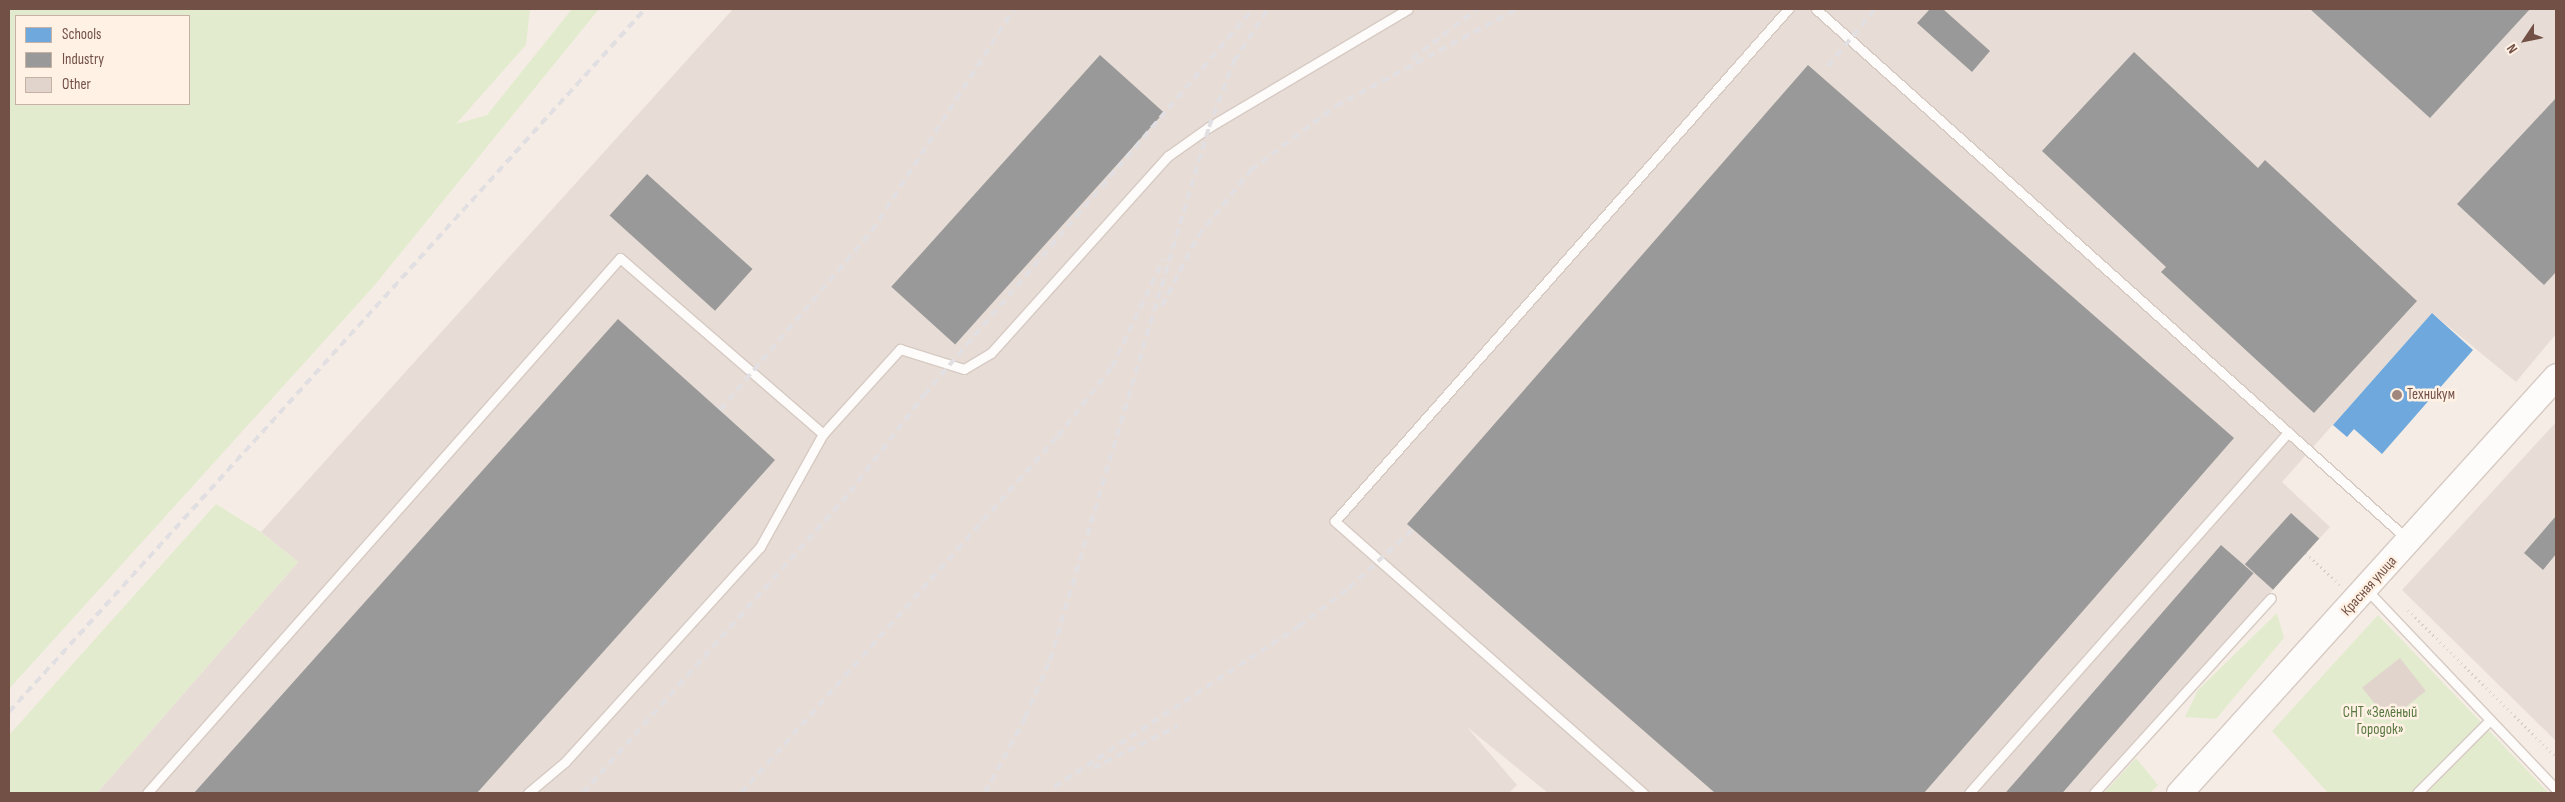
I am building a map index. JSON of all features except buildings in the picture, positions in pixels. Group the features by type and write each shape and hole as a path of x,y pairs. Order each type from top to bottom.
{"main road":[{"name":"Красная улица","path":"2179,793 2366,589 2556,376"}],"lane":[{"path":"528,793 565,762 760,547 823,434 900,349 964,369 991,353 1168,156 1209,126 1408,9"},
{"path":"1643,793 1335,521 1788,9"},
{"path":"1816,9 2408,541"},
{"path":"147,793 620,258 823,434"},
{"path":"1969,793 2288,432"},
{"path":"2366,589 2489,721 2556,789"},
{"path":"2094,793 2271,598"},
{"path":"2417,793 2489,721"}],"path":[{"path":"2306,553 2342,587"},
{"path":"2404,606 2556,757"}],"shaded area":[{"path":"733,9 2556,9 2556,334 2516,382 2432,313 2282,482 2330,527 2088,793 1548,793 1467,727 1517,785 1509,793 97,793 298,562 261,532"},
{"path":"2556,422 2556,741 2402,590"}],"green space":[{"path":"9,9 530,9 526,45 456,124 487,115 572,9 599,9 374,286 9,689"},
{"path":"216,504 261,532 298,562 97,793 9,793 9,735"},
{"path":"2277,613 2284,638 2216,719 2185,717 2198,690"},
{"name":"СНТ «Зелёный Городок»","path":"2378,615 2549,793 2328,793 2272,731"},
{"path":"2136,758 2158,785 2150,793 2104,793"}],"railway":[{"path":"9,712 645,9"},
{"path":"720,410 872,231 1014,9"},
{"path":"583,793 850,492 924,395 1253,9"},
{"path":"985,793 1025,718 1050,660 1209,127 1234,61 1268,9"},
{"path":"1412,59 1477,9"},
{"path":"1162,306 1198,236 1251,170 1336,106 1517,9"},
{"path":"1828,66 1875,9"},
{"path":"741,793 1058,436 1112,367 1163,260"},
{"path":"1054,787 1299,626 1349,588 1413,529"},
{"path":"1093,768 1178,726"}],"place":[{"name":"Техникум","path":"2397,395"}]}
